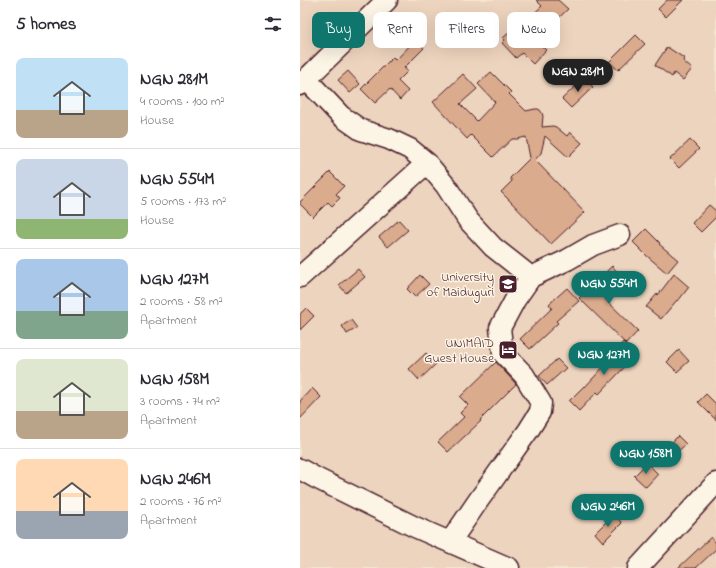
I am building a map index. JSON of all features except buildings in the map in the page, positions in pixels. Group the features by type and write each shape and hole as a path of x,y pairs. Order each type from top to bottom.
{"street":[{"path":"387,0 303,82 341,116 361,130 389,139 410,150 427,163 446,186 468,220 493,247 531,277"},
{"path":"300,277 427,163"},
{"path":"450,542 540,412 541,403 524,375 503,353 500,328 515,300 531,277 567,260 593,245 620,235"},
{"path":"300,469 415,527 509,568"},
{"path":"638,568 716,483"}],"shaded area":[{"name":"University of Maiduguri","path":"300,0 716,0 716,568 300,568"}],"place":[{"name":"University of Maiduguri","path":"508,284"},
{"name":"UNIMAID Guest House","path":"508,350"}]}
